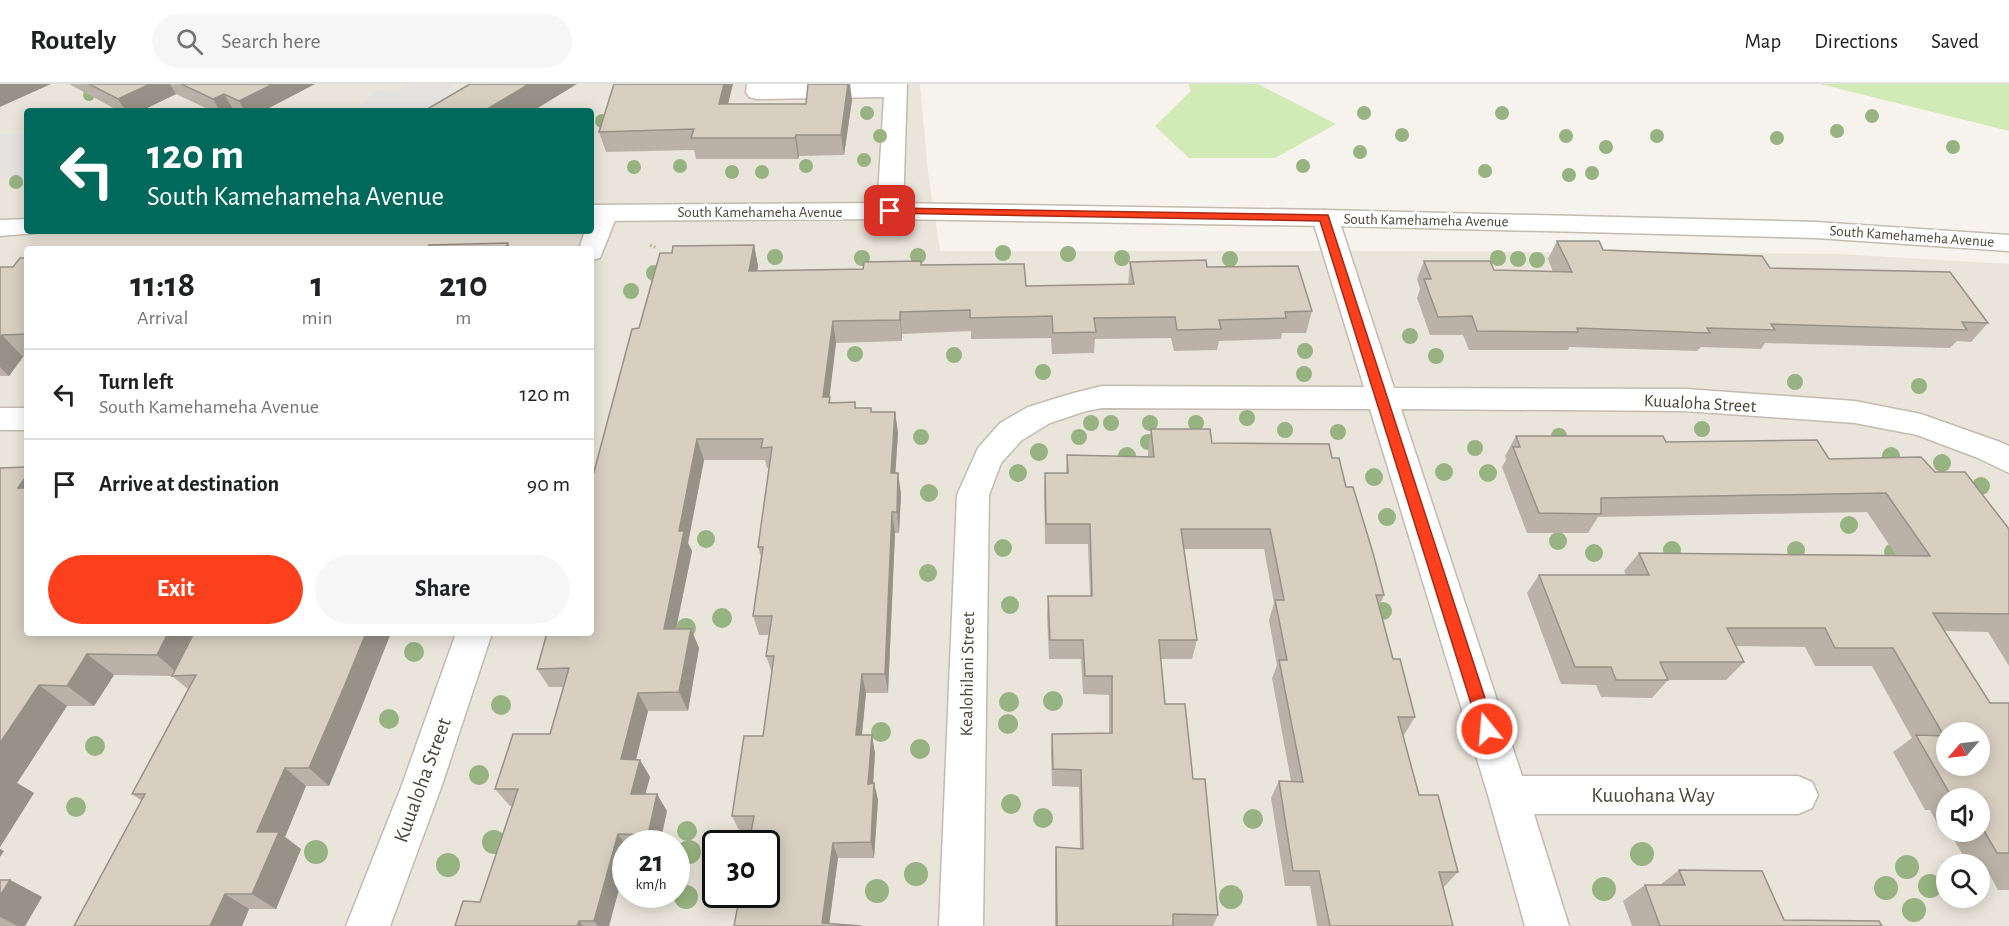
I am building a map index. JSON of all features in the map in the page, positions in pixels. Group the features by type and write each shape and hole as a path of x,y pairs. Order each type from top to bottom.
{"street":[{"path":"758,84 757,92 896,87 890,211"},
{"name":"South Kamehameha Avenue","path":"598,213 890,211 1324,218 1816,230 2009,243"},
{"path":"592,246 598,213"},
{"path":"1324,218 1383,398 1547,926"},
{"path":"0,228 24,227"},
{"name":"Kuualoha Street","path":"1008,433 1028,419 1061,406 1102,397 1686,400 1855,412 1921,425 1989,450 2009,461"},
{"path":"0,419 24,419"},
{"name":"Kealohilani Street","path":"961,926 973,495 988,457 1008,433"},
{"name":"Kuualoha Street","path":"368,926 422,785 473,636"},
{"name":"Kuuohana Way","path":"1508,795 1798,795"}],"path":[{"path":"650,245 657,248"}],"shaded area":[{"path":"0,84 920,84 928,172 940,251 1838,254 2009,264 2009,926 0,926"},
{"path":"406,84 455,84 435,108 359,108 375,90 399,92"},
{"path":"0,134 24,134 24,176 0,177"}],"green space":[{"path":"1188,84 1258,84 1336,124 1275,158 1189,158 1155,126 1191,91"},
{"path":"1820,84 2009,84 2009,131"}],"building":[{"path":"89,84 150,84 118,99"},
{"path":"181,84 273,84 239,101 224,94 213,99"},
{"path":"470,84 529,84 489,108 429,108"},
{"path":"614,84 724,84 719,104 806,104 808,84 848,84 841,135 796,135 795,138 691,138 694,129 599,132"},
{"path":"1557,241 1599,241 1603,250 1762,256 1770,268 1950,272 1988,323 1962,322 1967,330 1771,324 1775,330 1707,328 1710,333 1577,328 1578,332 1477,331 1472,316 1438,317 1424,279 1431,279 1424,261 1490,261 1494,270 1572,272"},
{"path":"508,243 506,246 429,245"},
{"path":"754,245 749,271 863,269 864,262 921,261 921,265 1024,264 1026,286 1134,284 1130,262 1206,260 1207,267 1298,266 1312,311 1285,312 1286,318 1219,320 1221,329 1177,330 1175,317 1094,318 1096,332 1053,333 1052,316 970,318 970,310 900,312 900,320 833,321 823,397 830,397 829,403 855,402 855,408 871,408 871,412 895,412 891,473 898,473 897,512 892,512 885,674 862,674 856,735 872,735 868,784 874,783 871,842 833,843 822,923 861,926 734,926 737,908 780,908 780,830 751,830 754,816 732,816 744,736 763,736 774,656 766,656 772,616 753,616 763,547 758,547 772,447 761,448 763,439 697,439 679,531 684,531 664,629 691,629 679,692 638,693 621,759 640,760 631,794 657,794 649,830 612,830 612,856 594,921 579,921 577,926 455,926 463,901 480,902 518,789 495,789 513,734 550,734 569,668 537,669 546,636 594,636 594,472 632,329 639,328 660,253 672,253 673,246"},
{"path":"20,258 24,258 24,334 2,335 0,338 0,267 13,267"},
{"path":"1151,429 1210,429 1212,443 1329,444 1332,458 1339,458 1346,487 1353,487 1373,553 1384,595 1376,595 1393,659 1400,659 1415,717 1398,717 1419,795 1438,795 1458,872 1439,872 1453,926 1330,926 1319,871 1293,871 1279,781 1303,782 1279,660 1287,660 1275,600 1284,600 1270,529 1181,529 1197,640 1159,640 1165,704 1185,704 1193,779 1205,779 1218,915 1173,914 1173,926 1057,926 1056,847 1083,849 1081,770 1053,769 1052,734 1112,733 1112,676 1085,676 1083,640 1050,640 1048,596 1092,596 1090,524 1046,524 1045,473 1068,473 1067,455 1154,457"},
{"path":"1516,436 1663,436 1666,442 1817,440 1829,459 1921,457 1935,472 1965,472 2009,529 2009,614 1933,613 1990,703 2009,703 2009,853 1997,853 1990,841 1990,788 1947,788 1940,776 1990,776 1990,722 1936,722 1893,648 1835,648 1825,628 1727,628 1744,662 1660,662 1668,680 1616,680 1611,667 1575,667 1539,575 1649,575 1639,553 1930,556 1886,493 1601,498 1601,514 1539,513 1513,447 1520,447"},
{"path":"24,467 24,479 18,488 24,488 24,636 166,636 157,655 87,654 67,686 39,685 0,743 0,468"},
{"path":"192,636 365,636 309,768 285,768 257,832 279,832 252,894 225,894 210,926 74,926 145,794 132,794 196,675 172,676"},
{"path":"1916,735 1936,736 1936,770"},
{"path":"1679,870 1762,871 1784,920 1879,921 1882,926 1660,926 1645,885 1685,885"},
{"path":"0,880 10,880 0,896"}],"route":[{"path":"890,211 1324,218 1487,729"}]}
